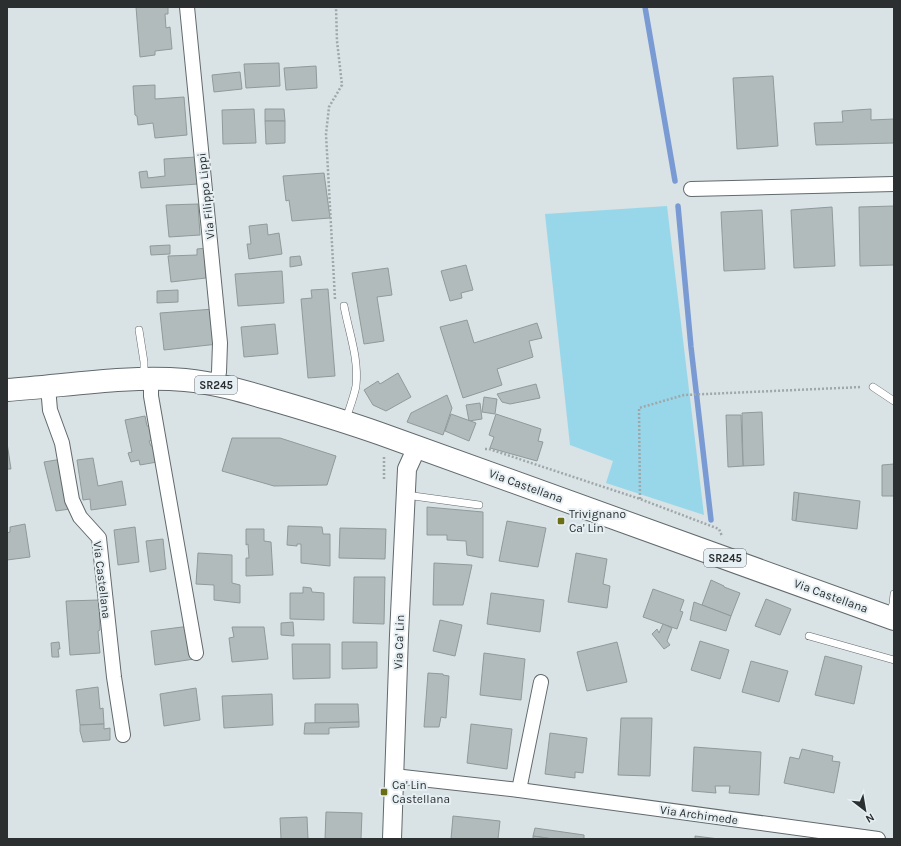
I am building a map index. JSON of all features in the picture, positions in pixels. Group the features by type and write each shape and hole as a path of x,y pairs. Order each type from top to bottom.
{"main road":[{"name":"Via Castellana","path":"7,390 148,380 185,380 252,393 346,422 472,466 891,618"}],"street":[{"name":"Via Filippo Lippi","path":"187,7 220,343 219,372 216,385"},
{"path":"691,189 894,184"},
{"path":"148,380 196,653"},
{"name":"Via Castellana","path":"48,387 50,410 62,443 72,500 80,517 99,538 114,677 123,735"},
{"name":"Via Ca' Lin","path":"392,839 406,543 407,469 417,447"},
{"path":"519,790 541,682"},
{"name":"Via Archimede","path":"394,776 519,790 878,839"}],"lane":[{"path":"344,306 353,343 357,371 356,388 346,422"},
{"path":"139,330 148,380"},
{"path":"873,387 894,400"},
{"path":"406,495 479,506"},
{"path":"891,618 894,594"},
{"path":"810,636 894,660"}],"path":[{"path":"335,302 326,134 329,107 342,85 337,41 336,7"},
{"path":"640,499 639,408 684,395 873,387"},
{"path":"379,455 384,457 384,480"},
{"path":"566,475 640,499 719,529 723,539"}],"shaded area":[{"path":"667,206 704,515 606,483 613,461 570,445 545,214"}],"building":[{"path":"136,7 168,7 168,14 165,14 166,28 170,27 172,49 155,51 155,55 140,57"},
{"path":"279,63 280,86 246,88 244,64"},
{"path":"316,66 317,88 286,90 284,68"},
{"path":"240,72 242,89 214,92 212,75"},
{"path":"773,76 778,146 737,149 733,78"},
{"path":"155,85 155,99 184,97 187,135 155,138 153,123 138,125 137,116 135,115 133,86"},
{"path":"254,109 256,143 223,144 222,110"},
{"path":"265,109 284,109 285,121 265,121"},
{"path":"871,109 871,120 894,119 894,143 816,145 814,123 843,122 842,111"},
{"path":"265,121 285,121 285,143 266,144"},
{"path":"196,157 198,184 141,188 139,172 147,171 148,178 165,176 164,159"},
{"path":"324,173 330,218 292,221 289,200 286,201 283,176"},
{"path":"198,204 200,235 169,237 166,205"},
{"path":"894,206 894,265 860,266 859,207"},
{"path":"832,207 835,266 794,268 791,210"},
{"path":"762,210 765,269 724,271 721,212"},
{"path":"267,224 268,235 279,233 282,254 249,259 247,244 251,244 249,226"},
{"path":"170,245 170,254 151,255 150,246"},
{"path":"207,248 208,264 205,264 206,278 171,282 168,256 197,255 197,249"},
{"path":"300,256 302,265 290,267 290,257"},
{"path":"466,265 473,290 461,293 462,298 450,301 441,271"},
{"path":"388,268 392,295 377,297 384,341 364,344 352,273"},
{"path":"282,271 284,303 238,306 235,274"},
{"path":"328,289 335,376 308,378 301,299 312,298 311,290"},
{"path":"178,290 178,302 157,303 157,291"},
{"path":"214,309 218,344 164,350 160,313"},
{"path":"467,320 474,343 537,323 542,338 529,341 533,357 497,369 502,385 463,398 440,327"},
{"path":"275,324 278,354 244,357 241,327"},
{"path":"398,373 411,397 386,411 373,405 364,390 378,381 380,384"},
{"path":"536,384 540,398 510,404 502,402 497,394"},
{"path":"447,395 452,408 443,435 407,422 411,413"},
{"path":"484,397 497,399 495,414 482,412"},
{"path":"480,403 482,419 469,421 466,405"},
{"path":"762,412 764,465 743,466 742,413"},
{"path":"451,414 476,423 469,441 445,431"},
{"path":"496,414 541,429 538,441 543,442 537,461 490,448 494,437 489,435"},
{"path":"726,415 741,415 743,466 728,467"},
{"path":"145,416 147,426 150,426 153,440 149,441 151,446 154,446 157,462 140,465 139,460 131,462 128,453 132,452 125,420"},
{"path":"232,438 280,438 336,456 327,485 274,486 222,471"},
{"path":"7,443 11,469 7,469"},
{"path":"93,458 98,486 122,481 126,505 91,510 90,499 83,500 77,460"},
{"path":"62,459 70,509 56,511 44,462"},
{"path":"894,464 894,496 882,496 882,465"},
{"path":"794,492 799,493 796,521 792,520"},
{"path":"799,493 860,501 857,529 796,521"},
{"path":"427,507 483,512 483,558 467,555 466,541 447,540 447,535 427,535"},
{"path":"507,521 546,528 538,567 499,561"},
{"path":"25,524 30,557 7,560 7,533 10,532 10,527"},
{"path":"288,526 322,527 323,534 330,534 330,566 301,563 301,544 297,544 297,546 287,545"},
{"path":"135,527 139,562 118,565 114,530"},
{"path":"340,528 386,529 385,559 339,558"},
{"path":"246,529 264,529 264,541 271,542 273,575 246,576 246,558 249,558 248,544 246,545"},
{"path":"163,539 166,569 150,572 146,541"},
{"path":"198,553 232,555 232,583 240,585 240,603 214,600 214,585 196,584"},
{"path":"576,553 607,559 603,584 610,586 607,608 568,602"},
{"path":"434,563 472,565 463,605 433,605"},
{"path":"354,577 385,577 384,624 353,623"},
{"path":"711,580 740,593 731,616 702,605"},
{"path":"303,587 311,588 312,592 324,593 324,620 290,619 290,593 303,593"},
{"path":"653,589 684,600 680,611 683,612 677,629 643,617"},
{"path":"491,593 544,600 540,632 487,624"},
{"path":"766,599 791,609 780,635 755,626"},
{"path":"99,600 100,630 98,631 100,653 70,655 66,601"},
{"path":"694,602 731,616 726,631 690,620"},
{"path":"440,620 462,625 455,656 433,651"},
{"path":"293,622 294,636 281,635 281,623"},
{"path":"663,624 672,628 667,641 670,645 664,649 652,634 657,629 659,633"},
{"path":"190,626 194,659 155,665 151,631"},
{"path":"232,627 264,627 268,659 232,662 229,638 234,637"},
{"path":"700,641 729,650 720,679 691,670"},
{"path":"59,642 59,657 52,657 51,643"},
{"path":"342,642 377,642 377,668 342,669"},
{"path":"617,642 627,682 587,691 577,652"},
{"path":"292,644 330,644 330,678 293,679"},
{"path":"484,653 525,659 521,700 480,695"},
{"path":"825,656 862,666 854,704 815,695"},
{"path":"751,661 788,671 779,702 742,692"},
{"path":"428,673 449,676 446,718 441,717 439,727 424,727"},
{"path":"98,687 100,709 103,708 104,724 80,725 76,690"},
{"path":"196,688 200,720 164,726 160,694"},
{"path":"272,694 273,725 224,728 222,696"},
{"path":"315,704 358,704 359,722 315,723"},
{"path":"621,718 652,718 650,776 618,775"},
{"path":"359,722 359,727 329,728 329,734 304,734 305,723"},
{"path":"104,724 104,729 110,728 110,740 83,742 80,725"},
{"path":"471,724 512,729 507,769 467,763"},
{"path":"550,733 587,738 583,773 575,772 575,778 545,774"},
{"path":"694,747 761,752 759,795 729,793 730,786 715,786 716,793 692,791"},
{"path":"802,749 833,756 832,761 840,762 834,793 784,783 790,757 799,759"},
{"path":"326,812 362,813 361,839 325,839"},
{"path":"453,816 500,821 498,839 451,839"},
{"path":"307,817 308,839 281,839 280,818"},
{"path":"535,828 584,835 584,839 553,839 533,836"},
{"path":"533,836 553,839 533,839"},
{"path":"695,836 719,839 695,839"}],"waterway":[{"path":"645,7 675,181"},
{"path":"678,206 691,347 711,520"}],"place":[{"name":"Trivignano Ca' Lin","path":"561,521"},
{"name":"Ca' Lin Castellana","path":"384,792"}]}
